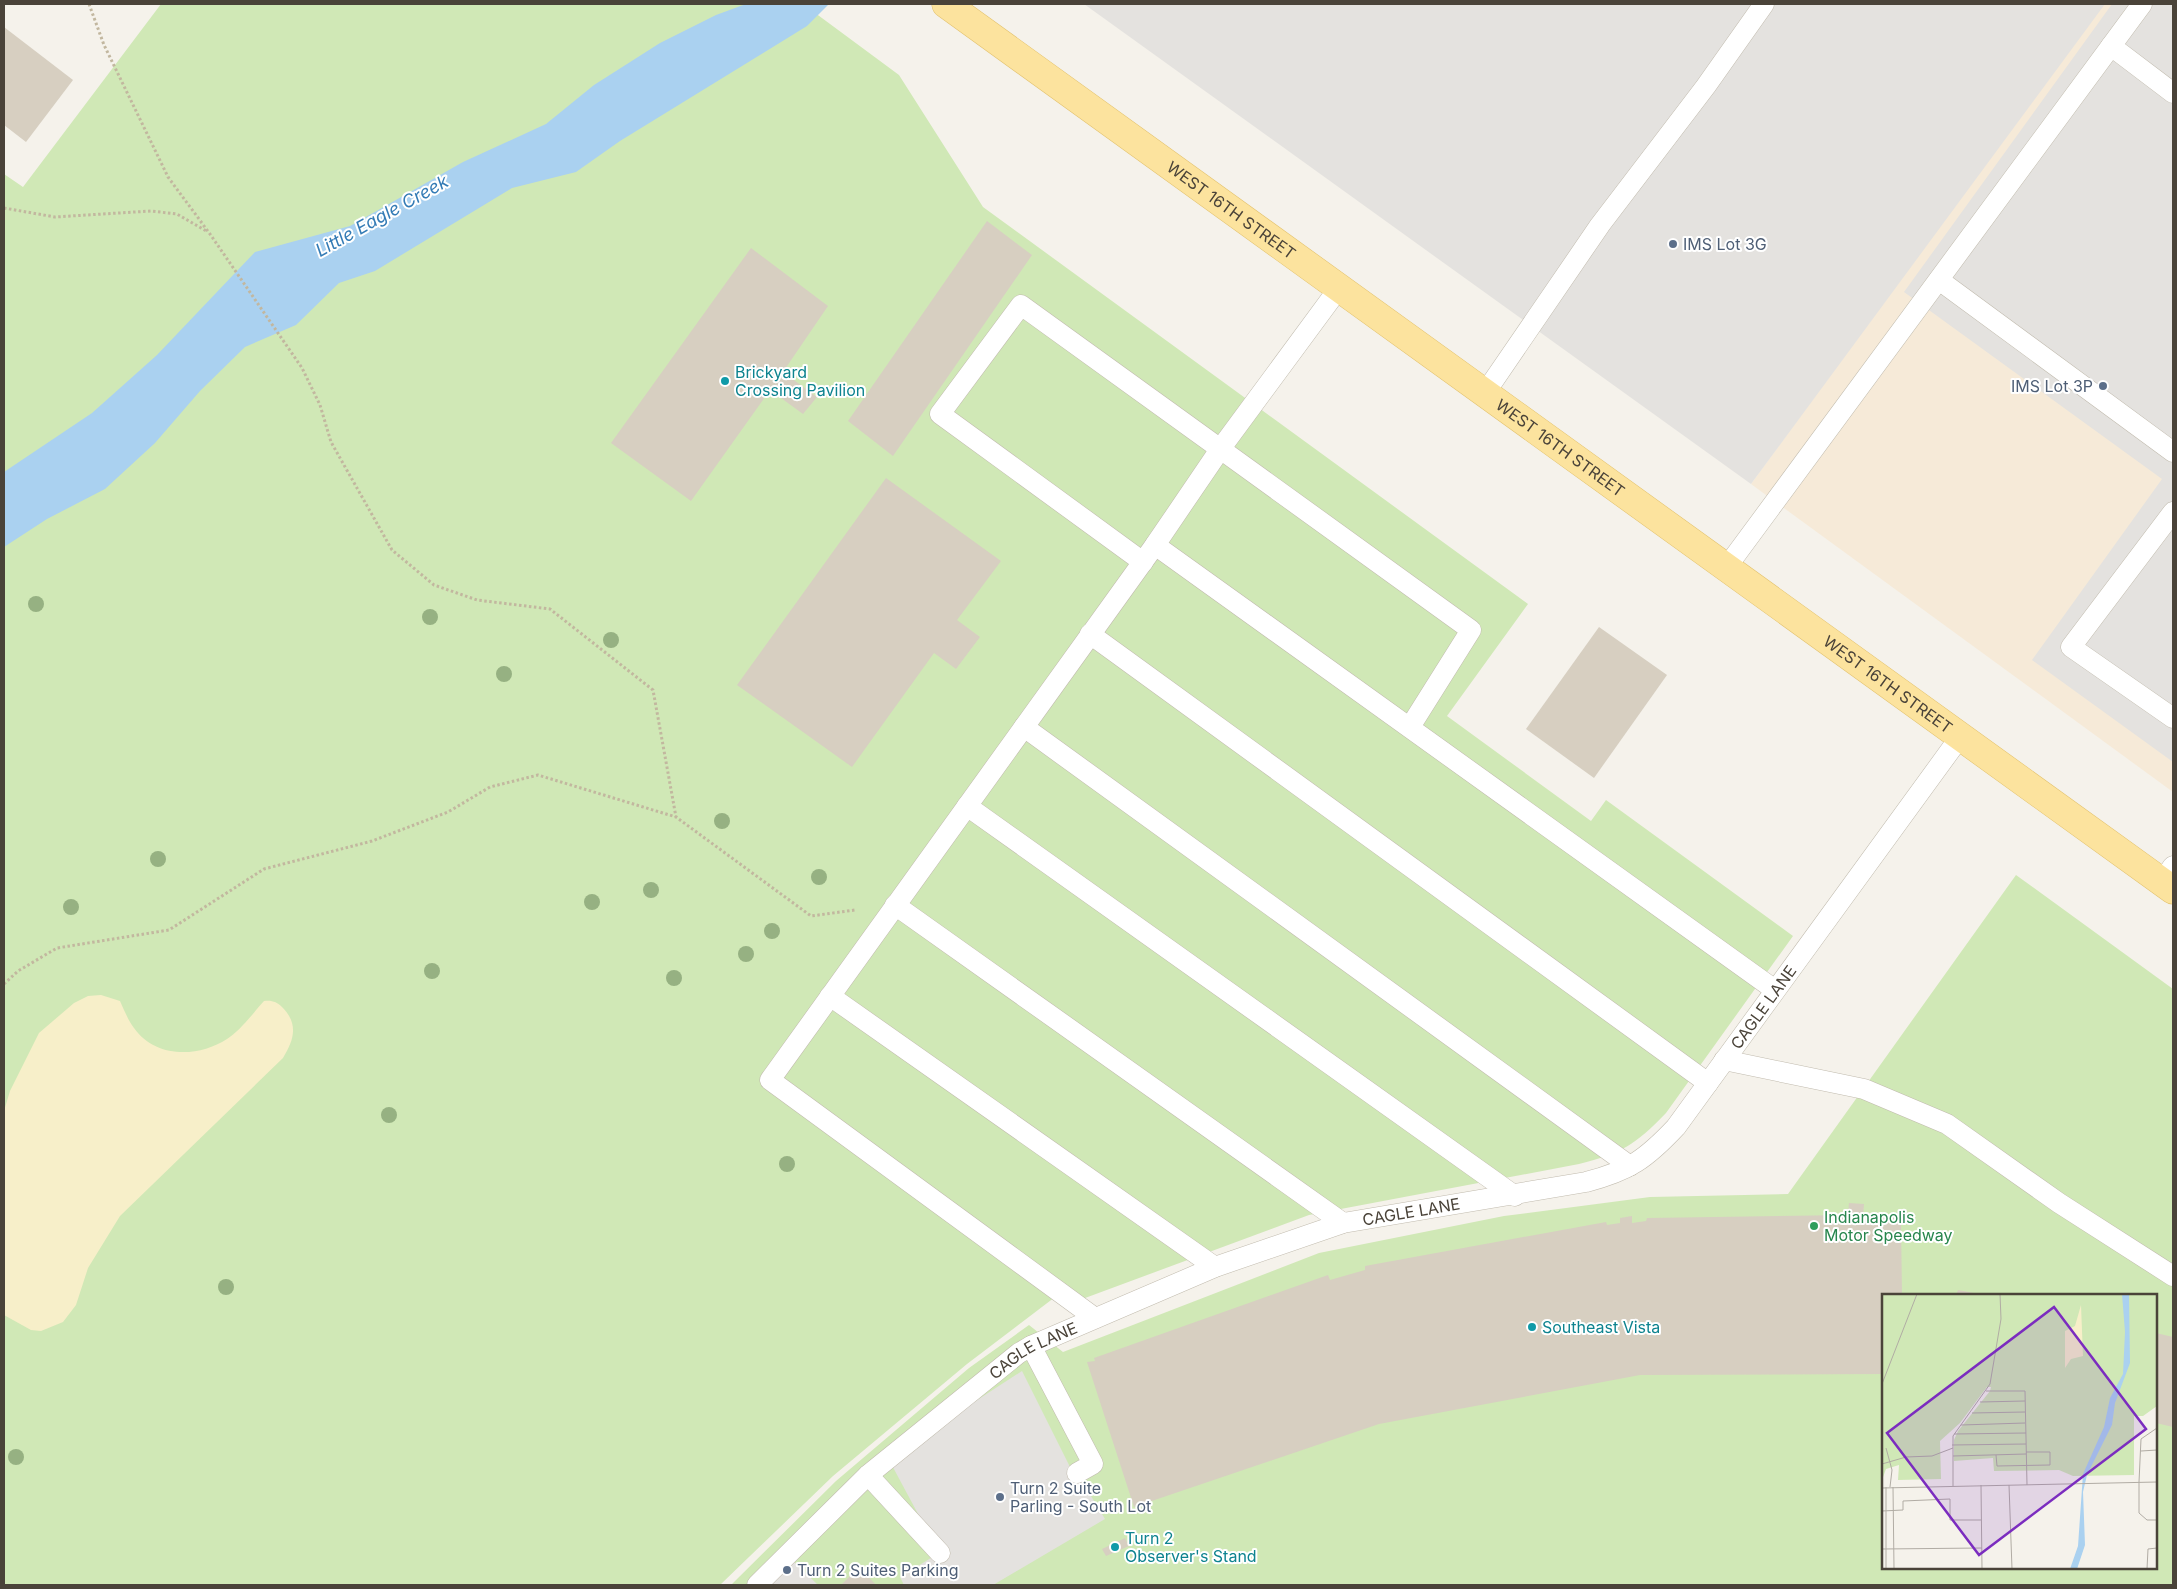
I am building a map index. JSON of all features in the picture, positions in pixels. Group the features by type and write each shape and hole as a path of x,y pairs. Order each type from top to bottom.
{"main road":[{"name":"WEST 16TH STREET","path":"946,4 1960,737 2169,879"}],"lane":[{"path":"1485,393 1600,225 1706,86 1764,4"},
{"path":"1726,568 2142,4"},
{"path":"2111,46 2173,93"},
{"path":"1939,280 2173,452"},
{"path":"1095,1318 770,1080 1155,545 1221,448 1339,288"},
{"path":"1142,562 940,414 1020,305 1471,630 1410,727"},
{"path":"2173,512 2071,647 2173,718"},
{"path":"1155,545 1775,990"},
{"path":"1090,634 1708,1082"},
{"path":"1024,727 1630,1166"},
{"name":"CAGLE LANE","path":"757,1585 868,1475 1019,1352 1031,1346 1215,1268 1343,1223 1515,1196 1586,1182 1608,1176 1630,1166 1659,1145 1676,1127 1960,737"},
{"path":"967,806 1515,1196"},
{"path":"895,905 1343,1223"},
{"path":"830,996 1215,1268"},
{"path":"1724,1060 1864,1089 1947,1124 2059,1203 2173,1276"},
{"path":"1031,1346 1093,1464 1077,1473"},
{"path":"868,1475 940,1553"}],"path":[{"path":"89,4 104,45 168,177 210,234 302,368 320,405 331,442 392,550 434,585 477,600 550,609 653,690 676,817"},
{"path":"4,208 55,217 151,211 177,214 210,234"},
{"path":"4,984 18,971 56,948 169,930 264,869 372,841 448,812 490,787 538,775 676,817 811,916 895,905"}],"shaded area":[{"name":"IMS Lot 3G","path":"1084,4 2105,4 1751,484"},
{"path":"2101,4 2173,4 2173,792 1751,484"},
{"name":"IMS Lot 3P","path":"2112,4 2173,4 2173,762 2032,660 2162,479 1904,292"},
{"name":"Turn 2 Suite Parling - South Lot","path":"1022,1371 1074,1475 1077,1473 1105,1519 993,1585 904,1585 900,1577 939,1553 888,1458"},
{"name":"Turn 2 Suites Parking","path":"787,1555 818,1585 757,1585"}],"green space":[{"path":"161,4 803,4 899,75 983,207 1528,604 1447,716 1591,821 1606,800 1793,936 1666,1113 1645,1133 1627,1146 1606,1156 1579,1164 1309,1215 1077,1301 1063,1291 967,1364 833,1476 720,1585 4,1585 4,174 23,187"},
{"name":"Indianapolis Motor Speedway","path":"2016,875 2173,989 2173,1585 731,1585 836,1481 969,1368 1029,1325 1063,1352 1319,1253 1504,1216 1650,1197 1788,1194"}],"sand":[{"path":"101,995 120,1001 132,1025 143,1038 165,1050 190,1052 216,1045 237,1031 264,1001 276,1003 287,1013 293,1026 292,1038 283,1058 120,1216 88,1268 76,1305 63,1322 41,1331 31,1330 4,1315 4,1111 10,1091 39,1033 74,1003 88,996"}],"water":[{"name":"Little Eagle Creek","path":"746,4 829,4 807,26 620,141 576,172 512,188 375,271 339,283 296,325 245,347 200,391 155,443 105,489 47,519 4,547 4,472 92,413 157,355 255,252 350,226 463,162 546,124 594,85 660,43 716,15"}],"building":[{"path":"4,27 73,80 26,142 4,125"},
{"path":"987,221 1032,255 893,456 848,421"},
{"name":"Brickyard Crossing Pavilion","path":"751,248 828,306 783,372 817,397 803,414 770,390 691,501 611,443"},
{"path":"886,478 1001,561 957,620 980,637 956,669 934,653 852,767 737,685"},
{"path":"1599,627 1667,675 1594,778 1526,729"},
{"name":"Southeast Vista","path":"1849,1203 1864,1204 1863,1216 1894,1216 1894,1222 1901,1222 1902,1294 1882,1294 1882,1374 1640,1375 1379,1424 1134,1507 1087,1362 1095,1361 1094,1358 1328,1275 1330,1280 1365,1270 1365,1266 1606,1222 1607,1225 1620,1223 1620,1218 1632,1216 1632,1223 1646,1221 1647,1218 1848,1215"},
{"path":"1958,1290 1979,1294 1956,1294"},
{"path":"2157,1333 2173,1337 2173,1427 2157,1423"},
{"name":"Turn 2 Observer's Stand","path":"1125,1538 1129,1546 1106,1556 1102,1549"},
{"path":"859,1567 876,1585 841,1585"}],"place":[{"name":"IMS Lot 3G","path":"1673,244"},
{"name":"Brickyard Crossing Pavilion","path":"725,381"},
{"name":"IMS Lot 3P","path":"2103,386"},
{"name":"Indianapolis Motor Speedway","path":"1814,1226"},
{"name":"Southeast Vista","path":"1532,1327"},
{"name":"Turn 2 Suite Parling - South Lot","path":"1000,1497"},
{"name":"Turn 2 Observer's Stand","path":"1115,1547"},
{"name":"Turn 2 Suites Parking","path":"787,1570"}]}
